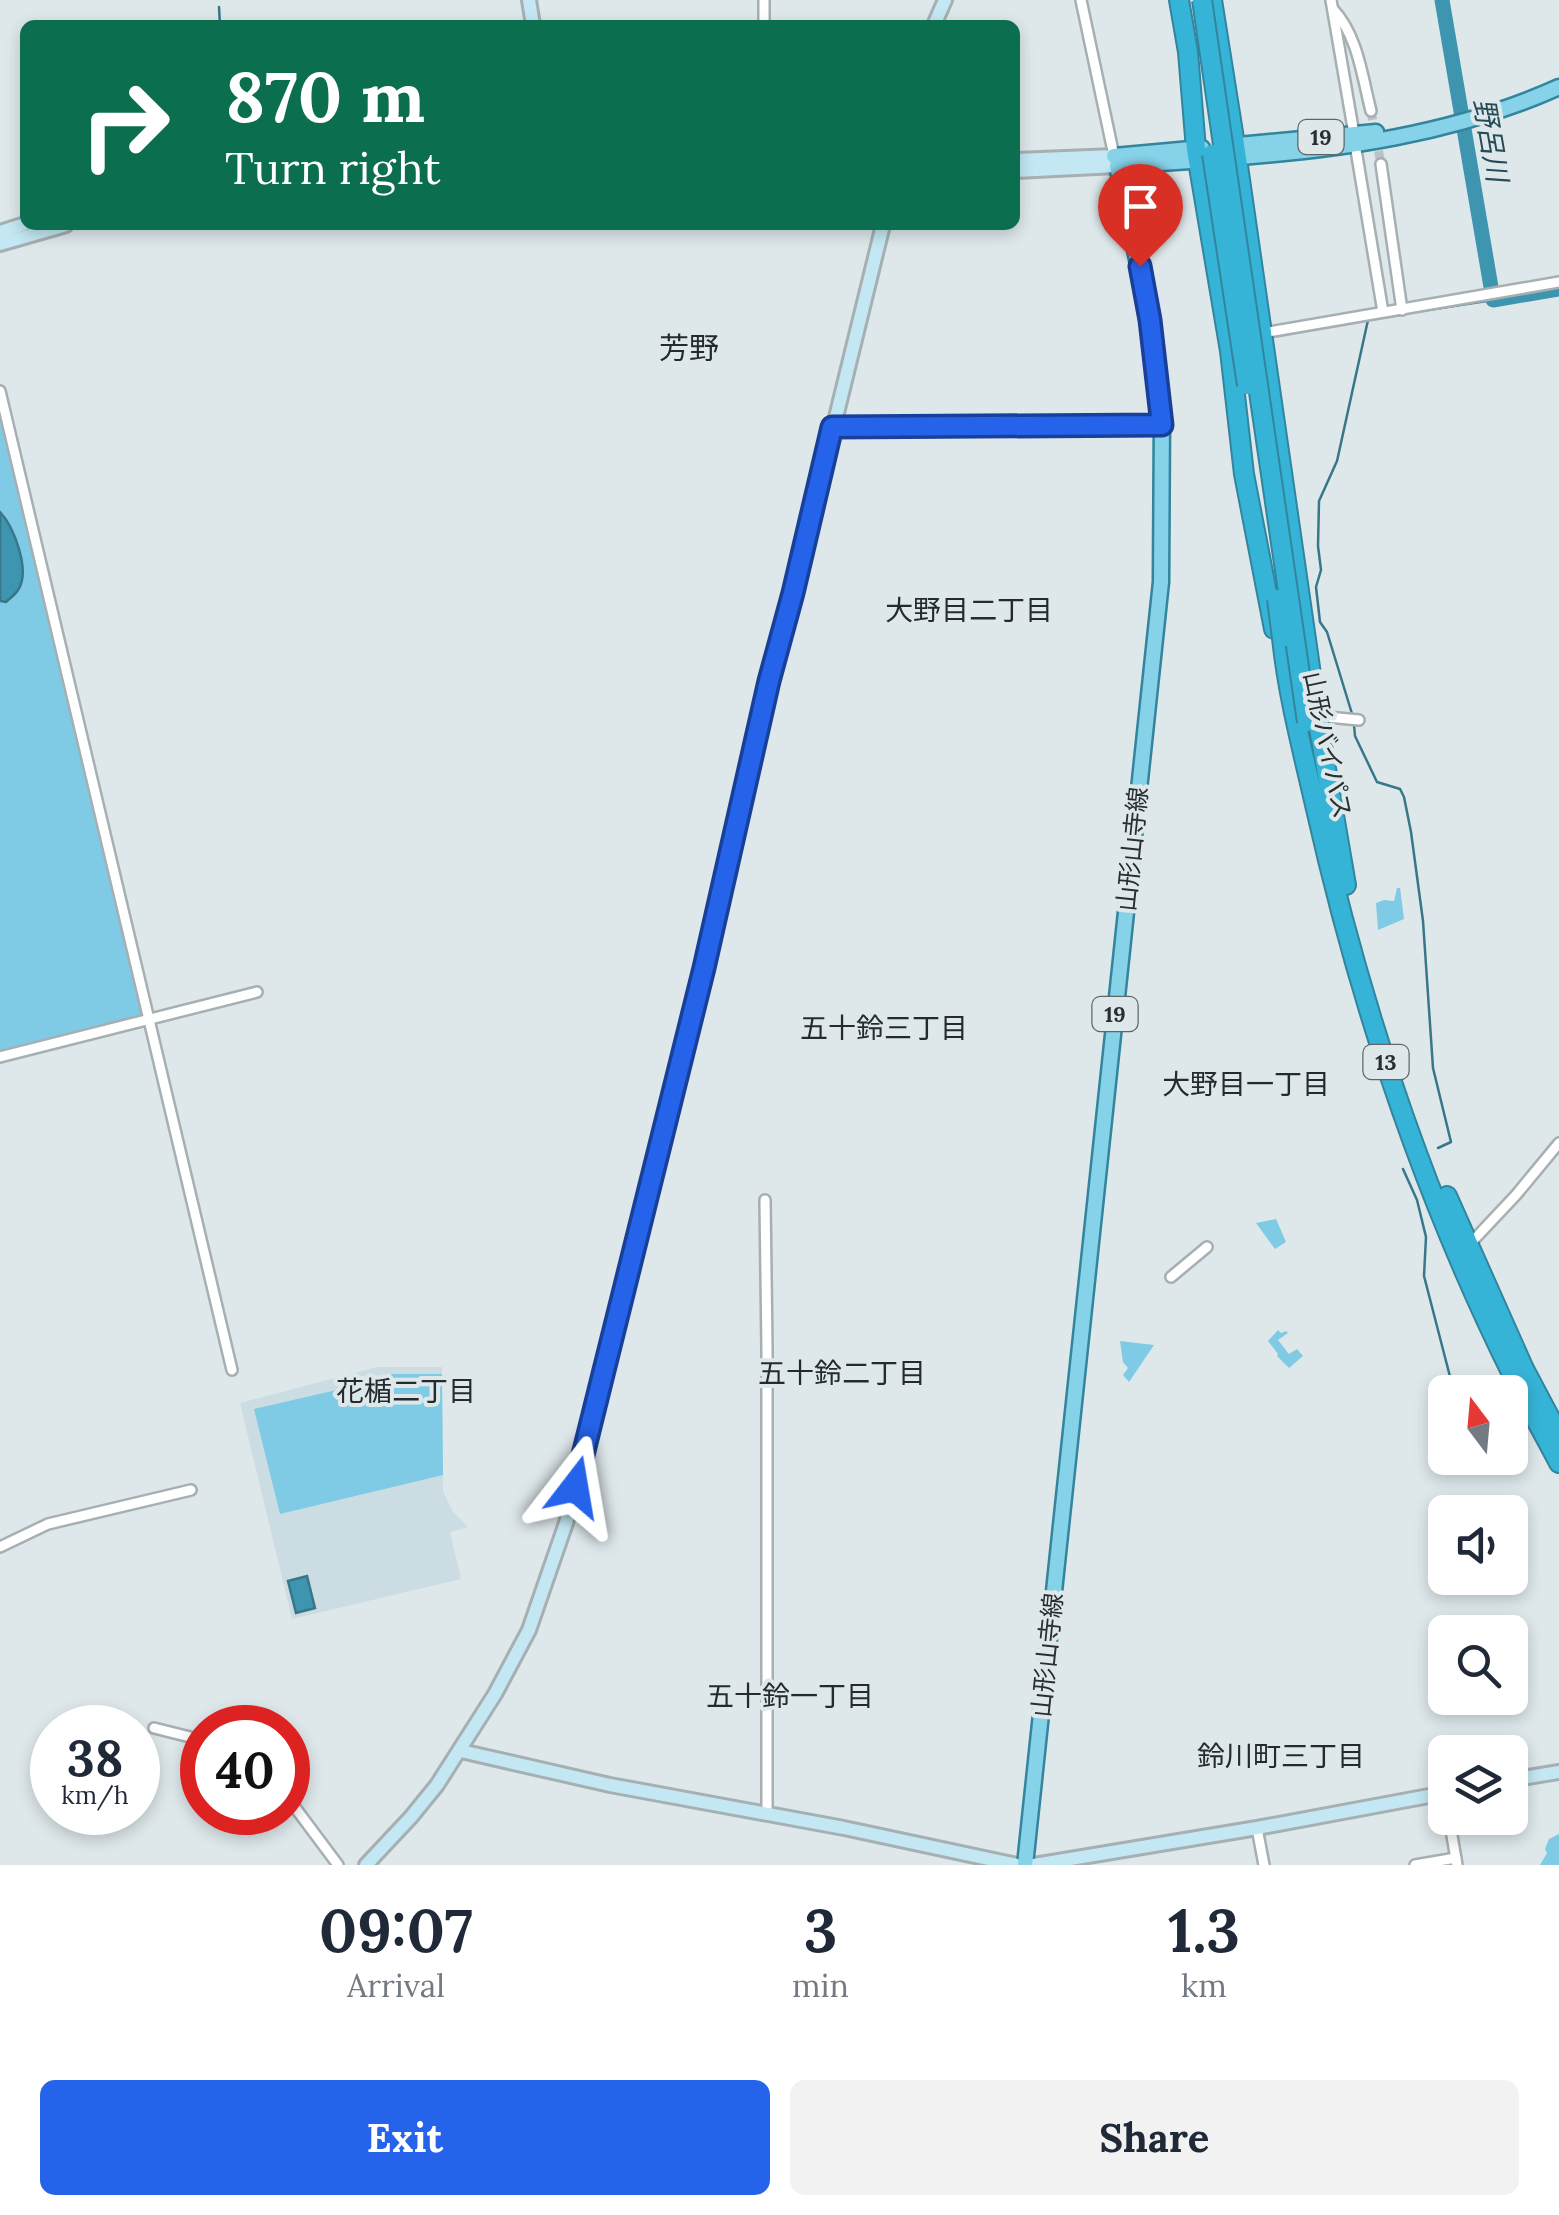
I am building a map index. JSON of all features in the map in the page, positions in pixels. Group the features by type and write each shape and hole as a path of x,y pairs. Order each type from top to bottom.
{"highway":[{"path":"1179,0 1197,155 1230,351 1244,474 1287,684"},
{"name":"山形バイパス","path":"1190,0 1287,684 1336,890 1373,1022 1422,1168 1512,1375 1559,1463"},
{"name":"山形バイパス","path":"1202,0 1312,719 1346,885 1380,1017 1436,1169 1524,1370 1559,1435"},
{"path":"1212,0 1312,719"}],"main road":[{"name":"19","path":"1115,161 1419,133 1517,106 1559,87"},
{"name":"山形山寺線","path":"1025,1865 1161,582 1162,425 1150,320 1115,161"}],"street":[{"path":"1080,0 1115,161"},
{"path":"1331,4 1355,46 1371,111"},
{"path":"1331,4 1383,312"},
{"path":"1020,160 1115,161"},
{"path":"1020,171 1115,161"},
{"path":"1381,164 1402,310"},
{"path":"0,244 49,230"},
{"path":"366,1865 412,1817 495,1694 529,1630 566,1523 882,230"},
{"path":"1260,333 1559,282"},
{"path":"0,392 232,1370"},
{"path":"832,427 1162,425"},
{"path":"1312,719 1353,719"},
{"path":"0,1057 257,992"},
{"path":"1468,1246 1559,1144"},
{"path":"765,1200 767,1814"},
{"path":"1171,1277 1207,1247"},
{"path":"0,1546 48,1524 191,1490"},
{"path":"460,1751 1017,1865"},
{"path":"1528,1777 1559,1772"},
{"path":"1034,1865 1428,1797"},
{"path":"310,1827 338,1865"},
{"path":"1257,1828 1264,1865"},
{"path":"1415,1865 1457,1861 1452,1835"}],"shaded area":[{"path":"0,392 149,1020 0,1057"},
{"path":"0,512 15,538 23,572 18,590 6,602 0,601"},
{"path":"1397,888 1404,919 1378,930 1376,903 1394,901"},
{"path":"1276,1219 1286,1242 1275,1249 1256,1223"},
{"path":"1278,1330 1288,1333 1278,1340 1289,1354 1297,1349 1303,1356 1289,1368 1268,1341"},
{"path":"1120,1341 1154,1345 1129,1382 1123,1375 1128,1368 1123,1362"},
{"path":"377,1367 442,1367 443,1491 453,1512 468,1527 450,1532 461,1579 292,1619 240,1403"},
{"path":"391,1374 442,1374 443,1475 280,1514 254,1409 390,1381"},
{"path":"307,1576 315,1608 296,1613 288,1581"},
{"path":"1559,1834 1559,1865 1540,1865 1549,1839"}],"waterway":[{"name":"野呂川","path":"1442,0 1491,287"},
{"path":"219,7 220,20"},
{"name":"野呂川","path":"1493,300 1559,289"},
{"path":"1415,312 1493,300"},
{"path":"1353,717 1327,632 1320,622 1316,587 1321,570 1319,501 1337,461 1368,320 1400,315"},
{"path":"1354,725 1355,736 1377,782 1400,789 1411,832 1423,921 1433,1068 1451,1142 1438,1148"},
{"path":"1403,1169 1417,1200 1426,1237 1424,1276 1450,1375"}],"tunnel":[{"path":"1371,111 1381,164"}],"district":[{"name":"芳野","path":"689,348"},
{"name":"大野目二丁目","path":"969,610"},
{"name":"五十鈴三丁目","path":"884,1028"},
{"name":"大野目一丁目","path":"1246,1084"},
{"name":"五十鈴二丁目","path":"842,1373"},
{"name":"花楯二丁目","path":"406,1391"},
{"name":"五十鈴一丁目","path":"790,1696"},
{"name":"鈴川町三丁目","path":"1281,1756"}],"route":[{"path":"575,1487 704,968 832,427 1162,425 1140,266"}]}
